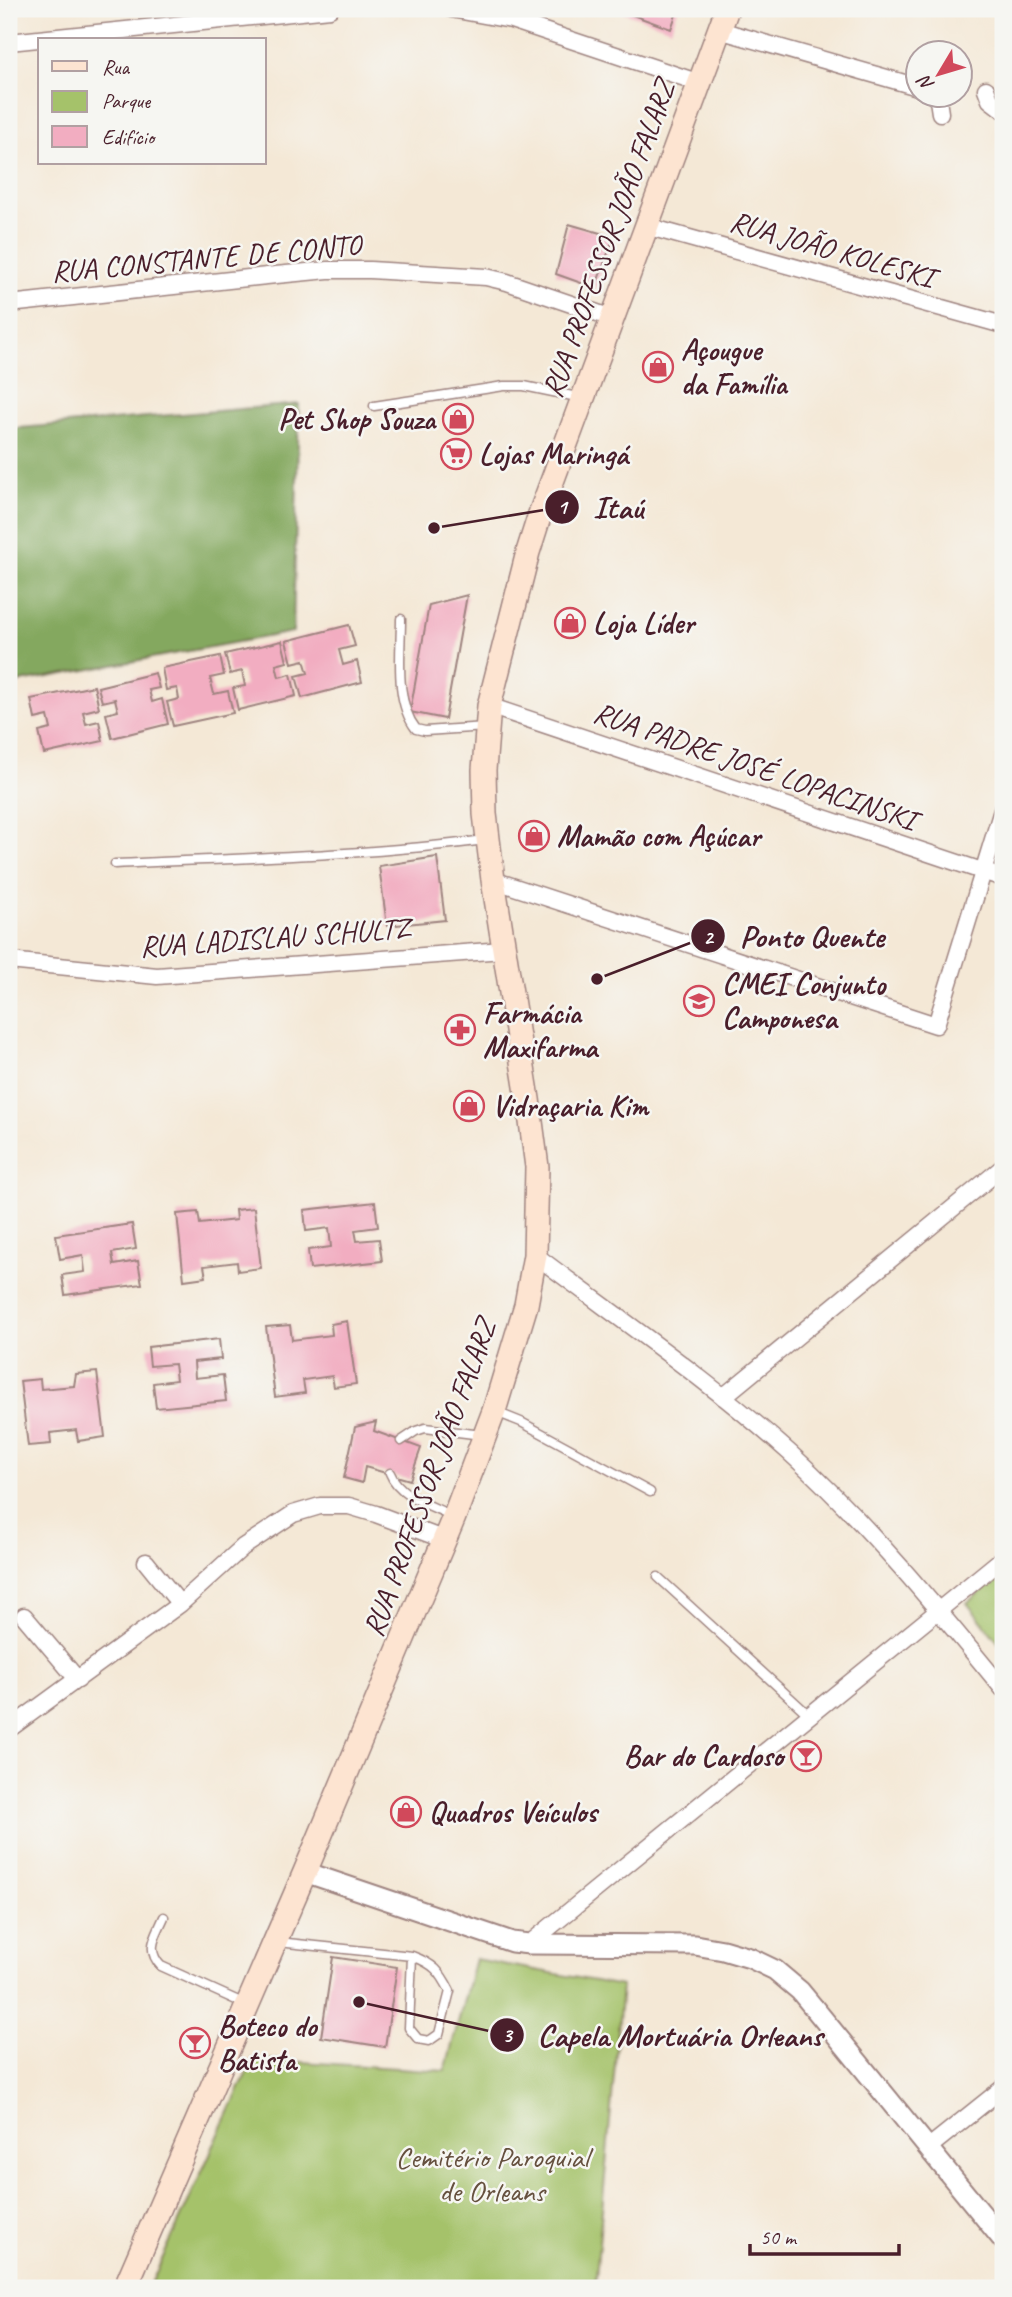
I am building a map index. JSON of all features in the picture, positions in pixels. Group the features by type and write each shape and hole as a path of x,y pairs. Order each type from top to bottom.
{"main road":[{"name":"RUA PROFESSOR JOÃO FALARZ","path":"125,2288 445,1540 494,1411 526,1305 535,1255 537,1167 488,839 484,781 487,716 528,552 582,398 723,19"}],"street":[{"path":"39,38 330,9"},
{"path":"451,9 511,20 700,83"},
{"path":"723,19 904,83"},
{"path":"9,41 38,38"},
{"path":"986,89 990,100 1003,110"},
{"path":"939,108 940,113"},
{"name":"RUA JOÃO KOLESKI","path":"646,226 1003,326"},
{"name":"RUA CONSTANTE DE CONTO","path":"9,304 328,270 370,270 486,277 612,318"},
{"name":"RUA PADRE JOSÉ LOPACINSKI","path":"487,716 1003,878"},
{"path":"493,880 936,1025 1003,807"},
{"name":"RUA LADISLAU SCHULTZ","path":"9,961 157,976 503,950"},
{"path":"723,1397 1003,1167"},
{"path":"535,1255 723,1397 783,1447 894,1559 1003,1689"},
{"path":"9,1729 180,1604 243,1547 293,1514 320,1506 349,1506 445,1540"},
{"path":"529,1944 1003,1558"},
{"path":"146,1562 180,1604"},
{"path":"24,1616 78,1680"},
{"path":"305,1872 496,1938 529,1944 695,1945 750,1958 767,1966 800,1991 1003,2240"},
{"path":"928,2148 1003,2088"}],"lane":[{"path":"374,406 504,386 524,386 582,398"},
{"path":"401,619 402,684 409,720 416,729 425,731 487,716"},
{"path":"115,864 429,847 488,839"},
{"path":"494,1411 521,1422 650,1492"},
{"path":"401,1441 425,1427 485,1435"},
{"path":"390,1473 393,1481 405,1492 454,1517"},
{"path":"658,1577 810,1716"},
{"path":"164,1917 152,1948 153,1958 161,1966 247,2006"},
{"path":"275,1941 412,1956 429,1962 442,1975 450,1991 439,2034 429,2041 418,2039 409,2028 412,1956"}],"green space":[{"path":"299,404 293,632 21,682 9,688 9,429"},
{"path":"1003,1573 1003,1648 967,1603"},
{"name":"Cemitério Paroquial de Orleans","path":"475,1959 622,1986 595,2288 149,2288 253,2059 445,2071"}],"building":[{"path":"616,9 678,9 671,29"},
{"path":"569,224 614,237 595,288 556,274"},
{"path":"467,595 445,719 410,712 429,605"},
{"path":"349,625 355,646 339,650 343,665 357,661 362,682 302,698 296,676 308,673 304,660 292,663 286,641"},
{"path":"282,641 287,662 276,665 279,677 291,674 296,696 238,710 233,688 245,686 242,671 230,674 225,654"},
{"path":"220,656 224,675 210,678 214,694 228,691 233,713 173,726 167,702 179,699 177,688 166,690 162,668"},
{"path":"155,673 159,688 149,690 152,702 162,699 168,724 112,738 106,714 118,711 115,699 102,702 98,687"},
{"path":"94,686 99,708 83,712 86,724 99,721 103,741 44,754 39,732 51,729 48,716 35,719 31,699"},
{"path":"437,857 445,920 387,926 379,866"},
{"path":"375,1202 378,1227 355,1230 357,1241 379,1239 382,1261 310,1269 308,1250 331,1247 329,1228 306,1231 304,1210"},
{"path":"254,1208 261,1268 238,1271 237,1262 204,1266 206,1277 184,1280 177,1214 198,1212 200,1224 236,1220 235,1210"},
{"path":"132,1224 136,1249 112,1253 114,1265 138,1261 142,1284 65,1295 62,1275 85,1272 83,1255 60,1259 56,1235"},
{"path":"347,1321 356,1384 334,1387 332,1376 303,1380 305,1393 275,1397 266,1327 290,1325 292,1340 332,1335 331,1324"},
{"path":"219,1339 221,1359 194,1362 195,1378 223,1375 226,1401 156,1408 153,1383 176,1380 174,1364 150,1366 148,1347"},
{"path":"97,1372 105,1437 78,1441 76,1430 50,1433 51,1444 28,1446 20,1381 40,1379 41,1389 74,1386 76,1374"},
{"path":"376,1422 374,1431 421,1448 410,1480 365,1467 362,1483 344,1478 355,1427"},
{"path":"333,1957 397,1967 385,2047 321,2037"}],"place":[{"name":"Açougue da Família","path":"658,367"},
{"name":"Pet Shop Souza","path":"458,419"},
{"name":"Lojas Maringá","path":"456,454"},
{"name":"Itaú","path":"434,528"},
{"name":"Loja Líder","path":"570,623"},
{"name":"Mamão com Açúcar","path":"534,836"},
{"name":"Ponto Quente","path":"597,979"},
{"name":"CMEI Conjunto Camponesa","path":"699,1001"},
{"name":"Farmácia Maxifarma","path":"460,1030"},
{"name":"Vidraçaria Kim","path":"469,1106"},
{"name":"Bar do Cardoso","path":"806,1756"},
{"name":"Quadros Veículos","path":"406,1812"},
{"name":"Capela Mortuária Orleans","path":"359,2002"},
{"name":"Boteco do Batista","path":"195,2043"}]}
